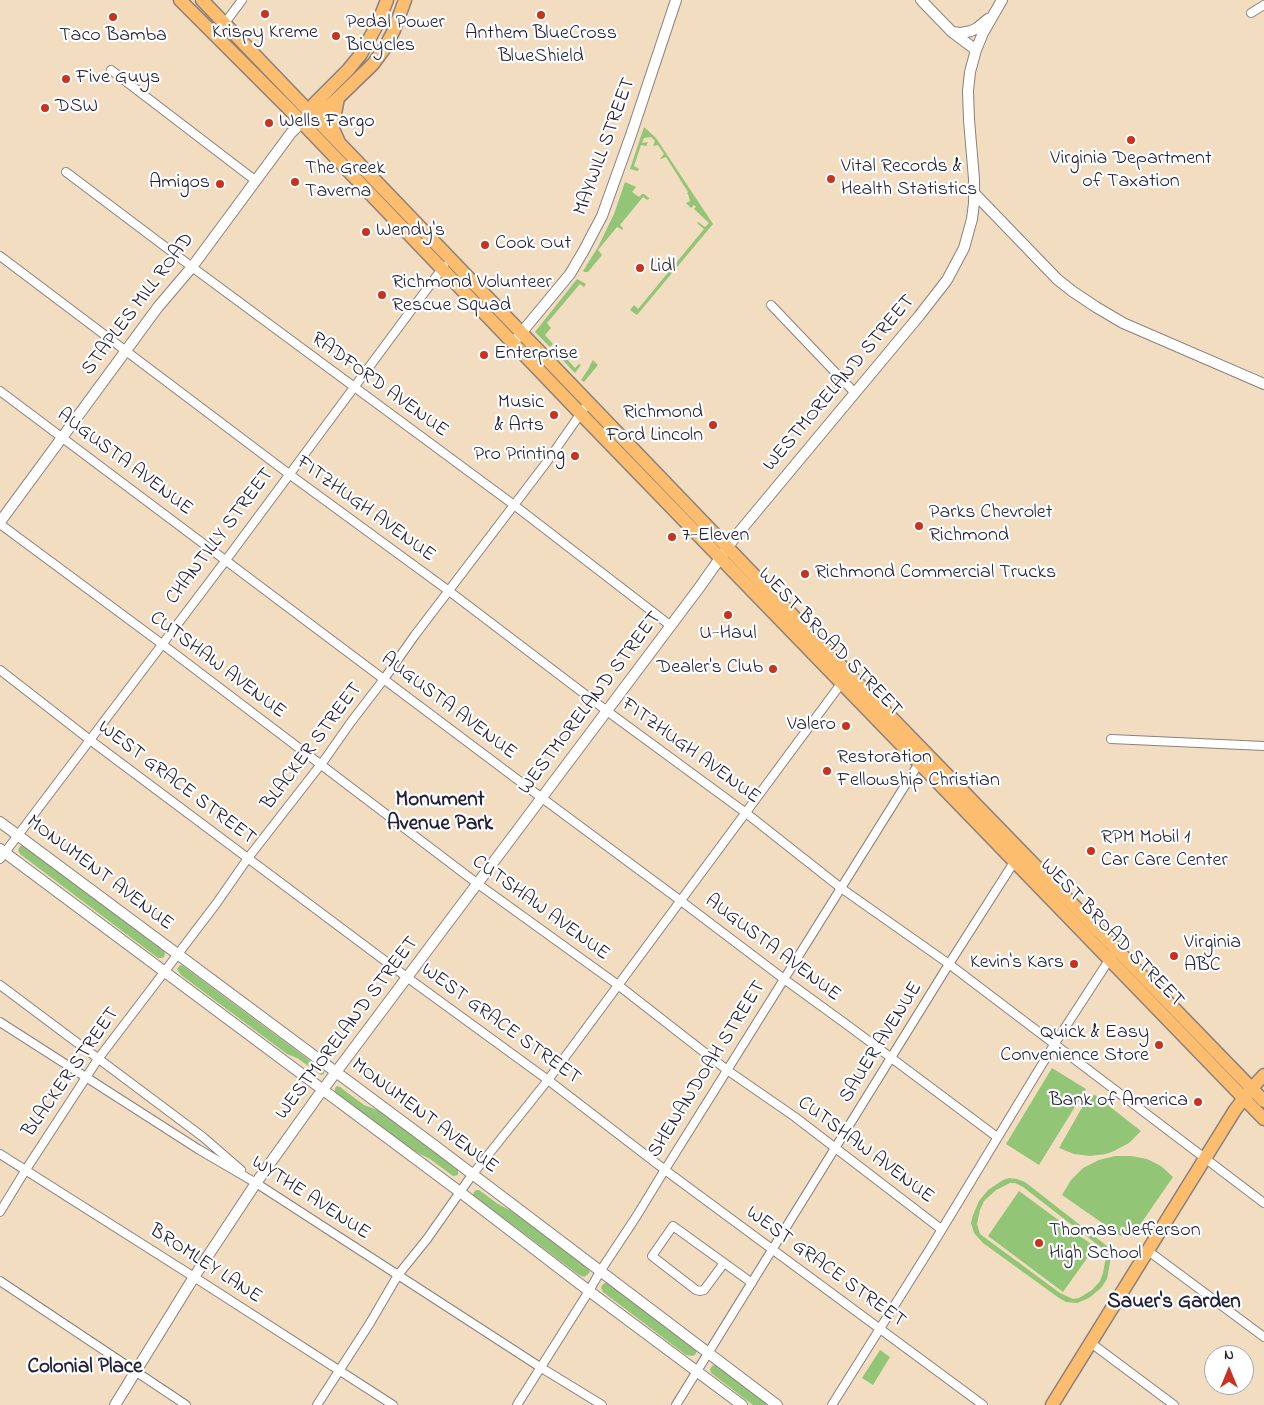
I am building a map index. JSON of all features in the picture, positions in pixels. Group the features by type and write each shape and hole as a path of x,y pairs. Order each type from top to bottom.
{"main road":[{"name":"WEST BROAD STREET","path":"180,0 216,36 306,118 340,144 446,264"},
{"name":"WEST BROAD STREET","path":"202,0 306,118 1247,1093 1264,1119"},
{"name":"STAPLES MILL ROAD","path":"306,118 314,104 361,54 375,30 387,0"},
{"name":"STAPLES MILL ROAD","path":"306,118 321,114 366,71 384,49 394,30 405,0"},
{"path":"338,98 333,129 340,144"},
{"path":"1052,1405 1205,1158 1247,1093 1264,1075"},
{"name":"WEST BROAD STREET","path":"1247,1093 1264,1102"}],"street":[{"path":"216,36 242,0"},
{"name":"MAYWILL STREET","path":"517,338 570,274 602,216 676,0"},
{"path":"921,0 952,32 976,50"},
{"name":"WESTMORELAND STREET","path":"115,1405 194,1277 256,1183 323,1090 724,553 948,280 964,248 972,219 974,194 968,91 970,72 982,33 1002,0"},
{"path":"1251,13 1264,5"},
{"path":"952,32 971,31 993,15"},
{"path":"111,70 256,181"},
{"name":"STAPLES MILL ROAD","path":"0,523 158,307 192,267 291,134 306,118"},
{"name":"RADFORD AVENUE","path":"66,172 514,505 671,626"},
{"path":"974,194 1057,279 1072,291 1123,323 1264,384"},
{"name":"FITZHUGH AVENUE","path":"0,256 289,474 449,591 607,712 746,813 841,888 949,964 1055,1043 1264,1203"},
{"name":"CHANTILLY STREET","path":"2,853 18,835 226,560 446,264"},
{"path":"771,305 855,393"},
{"name":"AUGUSTA AVENUE","path":"0,391 784,980 998,1137"},
{"name":"BLACKER STREET","path":"0,1212 98,1059 216,904 248,858 321,764 584,408"},
{"name":"CUTSHAW AVENUE","path":"0,523 478,884 618,986 727,1070 795,1117 941,1229"},
{"name":"WEST GRACE STREET","path":"0,670 90,740 408,978 548,1080 772,1250 983,1405"},
{"path":"317,1405 370,1323 398,1275 472,1174 548,1080 846,679"},
{"path":"1111,739 1264,746"},
{"name":"SHENANDOAH STREET","path":"517,1405 601,1270 636,1218 922,758"},
{"name":"MONUMENT AVENUE","path":"0,822 601,1270 777,1405"},
{"name":"MONUMENT AVENUE","path":"2,853 460,1192 742,1405"},
{"name":"SAUER AVENUE","path":"676,1405 949,964 1018,857"},
{"path":"832,1405 1055,1043 1113,954"},
{"path":"0,985 203,1137 256,1183"},
{"name":"WYTHE AVENUE","path":"0,1022 198,1149 256,1183 602,1405"},
{"name":"BROMLEY LANE","path":"0,1154 393,1405"},
{"path":"724,1263 704,1290 700,1291 696,1290 652,1256 673,1226 752,1283"},
{"path":"1148,1250 1264,1337"},
{"path":"0,1281 186,1405"},
{"path":"1091,1343 1174,1405"}],"green space":[{"path":"644,127 656,138 713,224 637,315 630,310 634,305 638,309 704,229 697,223 705,227 709,223 694,209 696,207 694,205 691,208 686,203 690,201 688,192 666,157 660,159 664,154 658,145 653,146 655,141 651,137 644,138 642,143 648,142 646,146 641,145 634,166 639,169 638,171 630,169"},
{"path":"625,182 636,187 632,192 639,197 644,194 649,199 647,200 643,197 620,225 623,230 617,227 598,250 602,255 588,272 585,272 583,271 598,247 614,214"},
{"path":"577,279 586,284 584,287 580,284 547,323 551,328 545,335 553,344 550,347 535,332"},
{"path":"555,346 575,368 579,364 581,365 575,373 552,349"},
{"path":"593,360 598,365 584,382 581,380"},
{"path":"20,846 24,846 164,951 164,957 158,958 20,854 18,850"},
{"path":"180,965 324,1071 324,1074 321,1075 297,1058 287,1054 181,975 177,969"},
{"path":"1052,1068 1086,1089 1039,1165 1006,1144"},
{"path":"337,1086 364,1105 380,1111 458,1170 458,1175 453,1176 430,1159 414,1151 335,1092"},
{"path":"1095,1095 1141,1131 1129,1143 1106,1154 1090,1156 1074,1154 1059,1148 1088,1097"},
{"path":"1115,1156 1147,1159 1161,1166 1173,1177 1133,1235 1128,1236 1121,1236 1062,1195 1071,1180 1083,1168 1099,1160"},
{"path":"1009,1178 1025,1182 1107,1246 1111,1257 1107,1279 1101,1288 1089,1298 1077,1303 1066,1302 983,1243 974,1233 971,1223 979,1201 988,1190","holes":["1010,1183 1023,1187 1103,1249 1106,1256 1103,1273 1100,1281 1092,1290 1079,1298 1073,1299 1060,1293 980,1234 977,1224 984,1201 996,1190"]},
{"path":"476,1190 479,1190 498,1204 517,1214 587,1266 590,1272 584,1277 579,1275 473,1195"},
{"path":"1019,1191 1095,1247 1063,1292 988,1236"},
{"path":"605,1283 609,1283 697,1350 695,1355 686,1355 603,1292 601,1288"},
{"path":"880,1350 890,1357 873,1385 862,1378"},
{"path":"717,1364 773,1405 753,1405 711,1373 710,1369 712,1366"}],"place":[{"name":"Krispy Kreme","path":"265,14"},
{"name":"Anthem BlueCross BlueShield","path":"541,15"},
{"name":"Taco Bamba","path":"113,17"},
{"name":"Pedal Power Bicycles","path":"336,36"},
{"name":"Five Guys","path":"66,79"},
{"name":"DSW","path":"45,108"},
{"name":"Wells Fargo","path":"269,123"},
{"name":"Virginia Department of Taxation","path":"1131,140"},
{"name":"Vital Records & Health Statistics","path":"831,179"},
{"name":"The Greek Taverna","path":"295,182"},
{"name":"Amigos","path":"220,184"},
{"name":"Wendy's","path":"366,232"},
{"name":"Cook Out","path":"485,245"},
{"name":"Lidl","path":"640,268"},
{"name":"Richmond Volunteer Rescue Squad","path":"382,295"},
{"name":"Enterprise","path":"484,355"},
{"name":"Music & Arts","path":"554,415"},
{"name":"Richmond Ford Lincoln","path":"713,425"},
{"name":"Pro Printing","path":"575,456"},
{"name":"Parks Chevrolet Richmond","path":"919,526"},
{"name":"7-Eleven","path":"672,537"},
{"name":"Richmond Commercial Trucks","path":"805,574"},
{"name":"U-Haul","path":"728,615"},
{"name":"Dealer's Club","path":"773,669"},
{"name":"Valero","path":"846,726"},
{"name":"Restoration Fellowship Christian","path":"827,771"},
{"name":"RPM Mobil 1 Car Care Center","path":"1091,851"},
{"name":"Virginia ABC","path":"1174,956"},
{"name":"Kevin's Kars","path":"1074,964"},
{"name":"Quick & Easy Convenience Store","path":"1159,1045"},
{"name":"Bank of America","path":"1198,1102"},
{"name":"Thomas Jefferson High School","path":"1039,1243"}],"district":[{"name":"Monument Avenue Park","path":"440,814"},
{"name":"Sauer's Garden","path":"1174,1304"},
{"name":"Colonial Place","path":"85,1369"}]}
